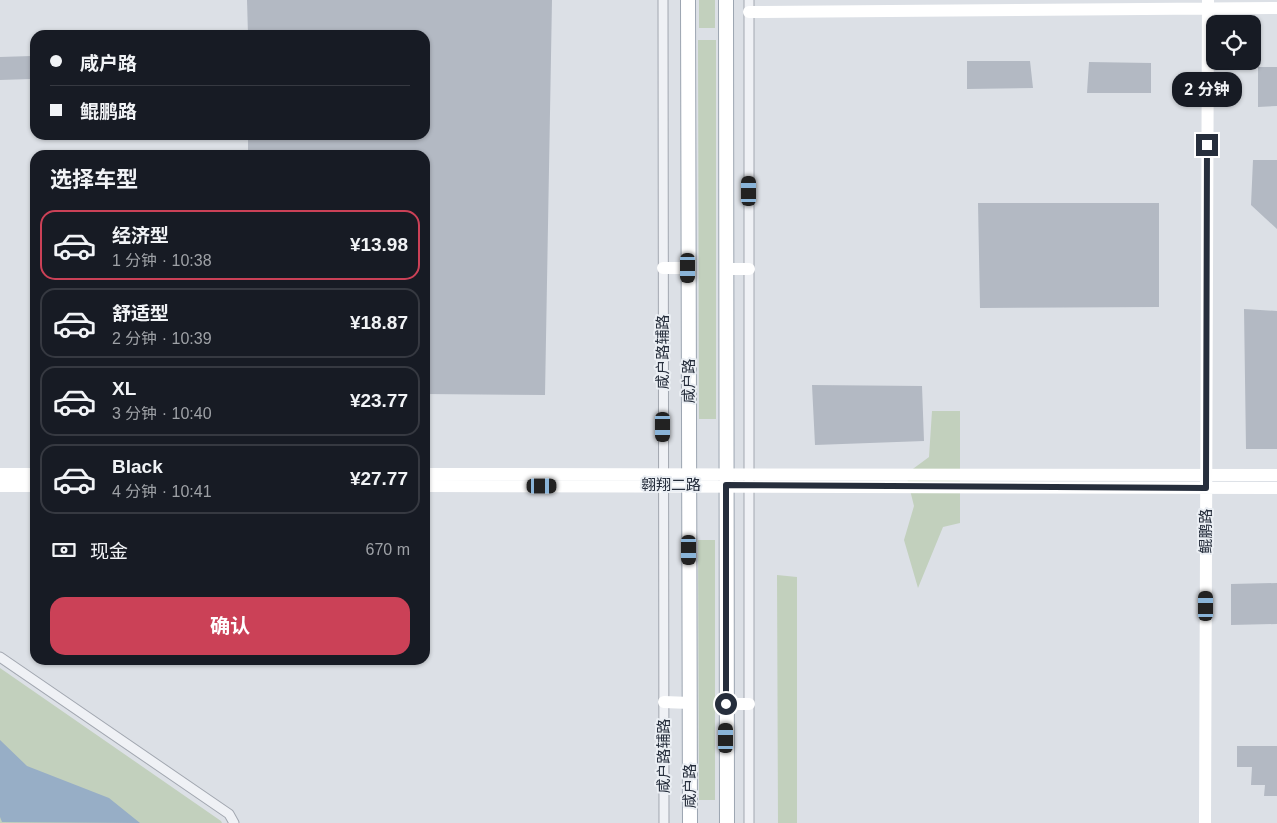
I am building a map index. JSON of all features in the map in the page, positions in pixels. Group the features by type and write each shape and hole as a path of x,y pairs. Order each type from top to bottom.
{"main road":[{"name":"咸户路","path":"688,0 690,823"},
{"path":"726,0 727,823"}],"street":[{"name":"咸户路辅路","path":"663,0 664,823"},
{"path":"749,823 749,6 1208,4 1277,8"},
{"name":"鲲鹏路","path":"1205,823 1208,4"},
{"path":"663,268 688,268"},
{"path":"726,269 749,269"},
{"path":"0,474 30,474"},
{"name":"翱翔二路","path":"430,474 663,480 1206,482 1277,488"},
{"name":"翱翔二路","path":"1206,482 1277,475"},
{"name":"翱翔二路","path":"430,486 663,480"},
{"path":"0,486 30,486"},
{"path":"0,657 229,814 234,823"},
{"path":"664,702 690,702"},
{"path":"726,704 749,704"}],"green space":[{"path":"699,0 715,0 715,28 699,28"},
{"path":"698,40 716,40 716,419 699,419"},
{"path":"932,411 960,411 960,523 943,527 918,588 904,540 914,506 906,474 929,457"},
{"path":"698,540 715,540 715,800 699,800"},
{"path":"777,575 797,577 797,823 778,823"},
{"path":"0,668 221,821 222,823 0,823"}],"water":[{"path":"0,740 27,766 109,798 140,823 2,822 0,817"}],"building":[{"path":"247,0 552,0 545,395 430,394 430,150 248,150 248,140 430,140 430,30 248,30"},
{"path":"30,56 30,79 0,80 0,57"},
{"path":"967,61 1030,61 1033,88 967,89"},
{"path":"1089,62 1151,63 1151,93 1087,93"},
{"path":"1261,67 1277,67 1277,106 1258,107 1258,70 1261,70"},
{"path":"1253,160 1277,160 1277,229 1251,205"},
{"path":"978,203 1159,203 1159,307 980,308"},
{"path":"1244,309 1277,311 1277,449 1246,449"},
{"path":"812,385 922,386 924,441 815,445"},
{"path":"1277,583 1277,624 1231,625 1231,584"},
{"path":"1237,746 1277,746 1277,796 1264,796 1265,785 1251,785 1252,767 1237,767"}],"route":[{"path":"726,704 726,485 1206,488 1207,145"}]}
